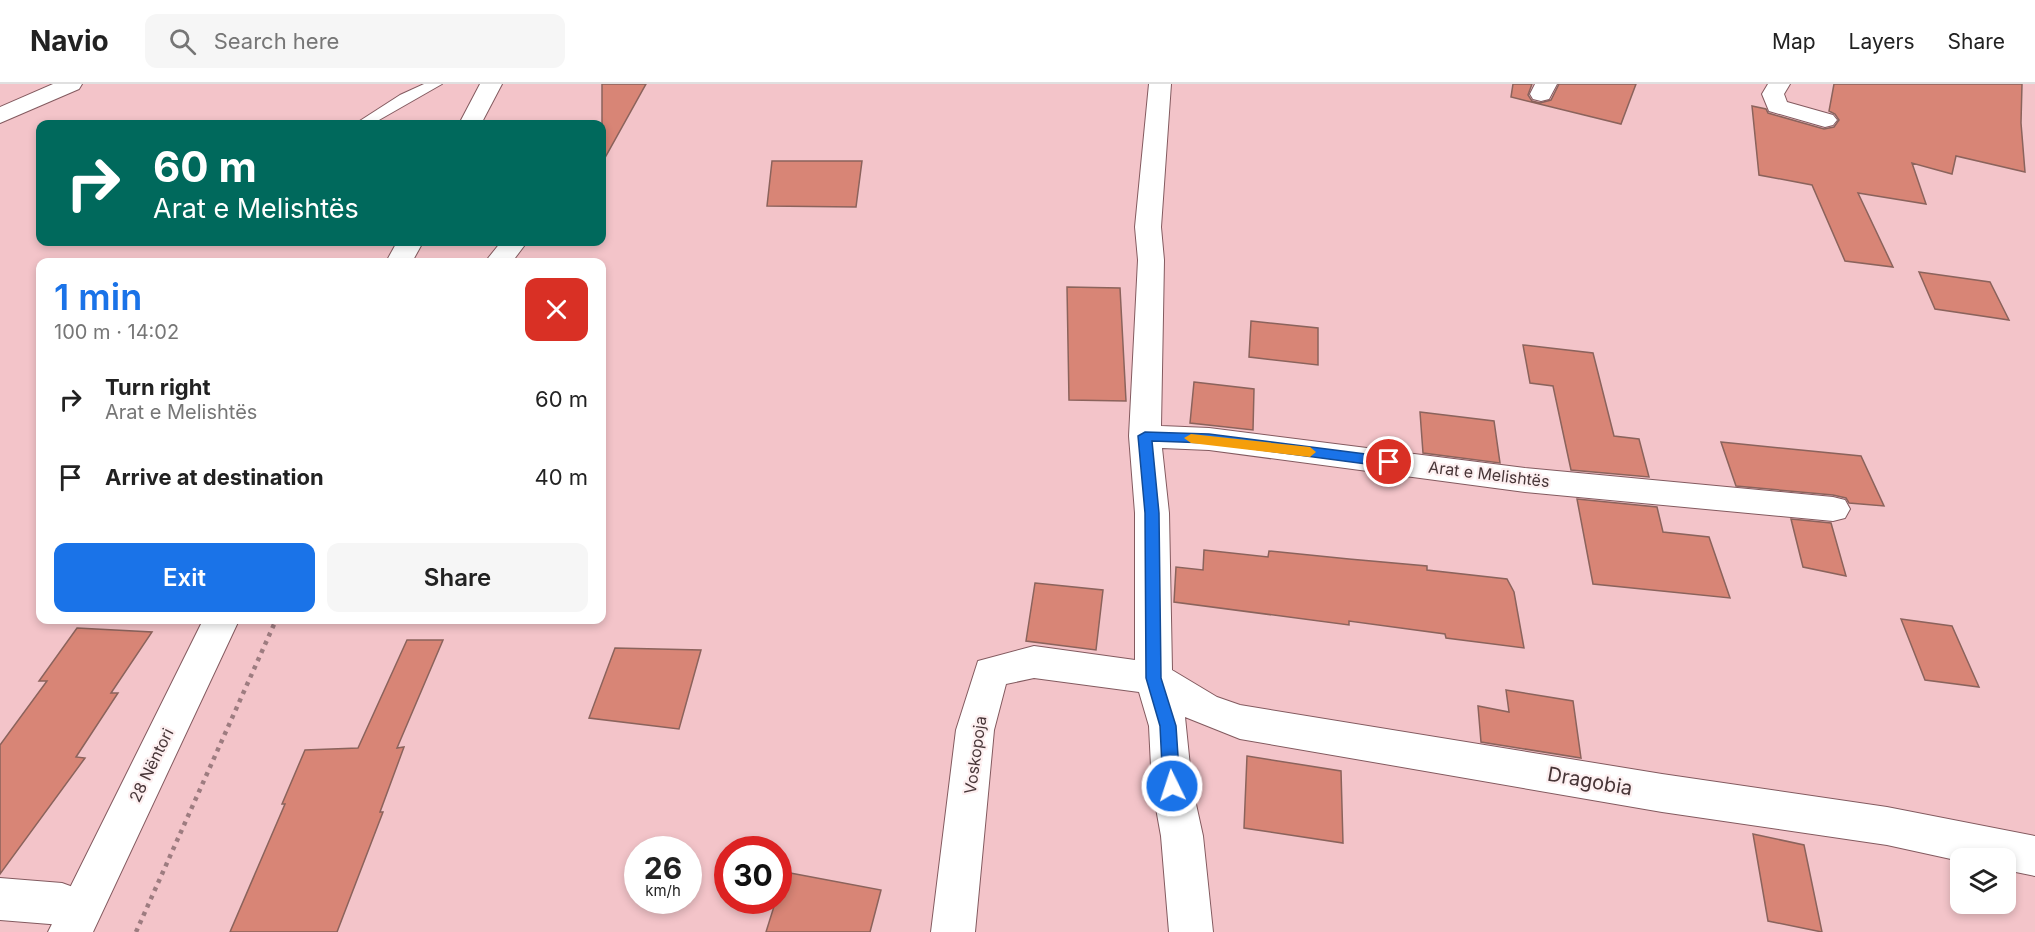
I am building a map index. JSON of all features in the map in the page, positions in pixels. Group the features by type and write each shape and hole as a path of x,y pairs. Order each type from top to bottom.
{"street":[{"path":"0,116 70,84"},
{"path":"472,120 491,84"},
{"path":"1160,84 1148,227 1151,260 1145,436 1152,513 1154,678 1168,726 1172,786 1182,836 1191,932"},
{"path":"1779,84 1773,94 1777,106 1825,120"},
{"path":"501,258 511,246"},
{"name":"Arat e Melishtës","path":"1145,436 1209,439 1525,480 1833,509"},
{"name":"28 Nëntori","path":"0,899 62,904 75,921 219,624"},
{"name":"Voskopoja","path":"953,932 975,730 991,672 1035,662 1154,678"},
{"name":"Dragobia","path":"1154,678 1204,709 1240,722 1662,794 1887,826 2035,856"}],"lane":[{"path":"369,120 405,98 435,84"}],"path":[{"path":"136,932 274,624"}],"building":[{"path":"602,84 646,84 606,156 606,120 602,120"},
{"path":"1513,84 1532,84 1528,95 1532,101 1540,103 1551,100 1559,84 1636,84 1621,124 1511,97"},
{"path":"1834,84 2022,84 2021,123 2025,172 1956,156 1952,174 1912,163 1926,204 1858,193 1893,267 1845,261 1812,185 1759,175 1752,106 1824,129 1834,127 1839,120 1829,111"},
{"path":"772,161 862,161 856,207 767,206"},
{"path":"1919,272 1990,282 2009,320 1935,309"},
{"path":"1067,287 1120,288 1126,401 1069,400"},
{"path":"1251,321 1318,328 1318,365 1249,357"},
{"path":"1523,345 1593,353 1614,436 1639,439 1649,477 1571,470 1553,386 1530,383"},
{"path":"1194,382 1254,389 1253,430 1190,423"},
{"path":"1420,412 1494,421 1500,463 1423,453"},
{"path":"1721,442 1861,456 1884,506 1849,503 1846,498 1833,495 1736,486"},
{"path":"1577,499 1657,507 1663,532 1709,537 1730,598 1593,584"},
{"path":"1791,519 1831,523 1846,576 1803,567"},
{"path":"1204,550 1268,557 1269,551 1427,566 1427,570 1507,579 1514,592 1524,648 1446,638 1445,634 1349,621 1349,625 1174,602 1176,567 1203,570"},
{"path":"1035,583 1103,590 1096,650 1026,641"},
{"path":"1901,619 1952,626 1979,687 1925,680"},
{"path":"77,628 152,632 111,693 118,693 76,757 85,758 0,874 0,745 47,681 39,681"},
{"path":"407,640 443,640 397,748 404,747 380,812 383,812 337,932 230,932 285,804 282,804 305,750 358,748"},
{"path":"615,648 701,650 679,729 589,718"},
{"path":"1506,690 1573,701 1581,758 1481,742 1478,706 1509,712"},
{"path":"1247,756 1341,771 1343,843 1244,828"},
{"path":"1753,834 1804,845 1822,932 1768,921"},
{"path":"792,873 881,890 870,932 766,932 772,914 792,914"}],"slow traffic":[{"path":"1191,438 1310,452"}],"route":[{"path":"1172,786 1168,726 1154,678 1152,513 1145,436 1209,439 1389,462"}]}
